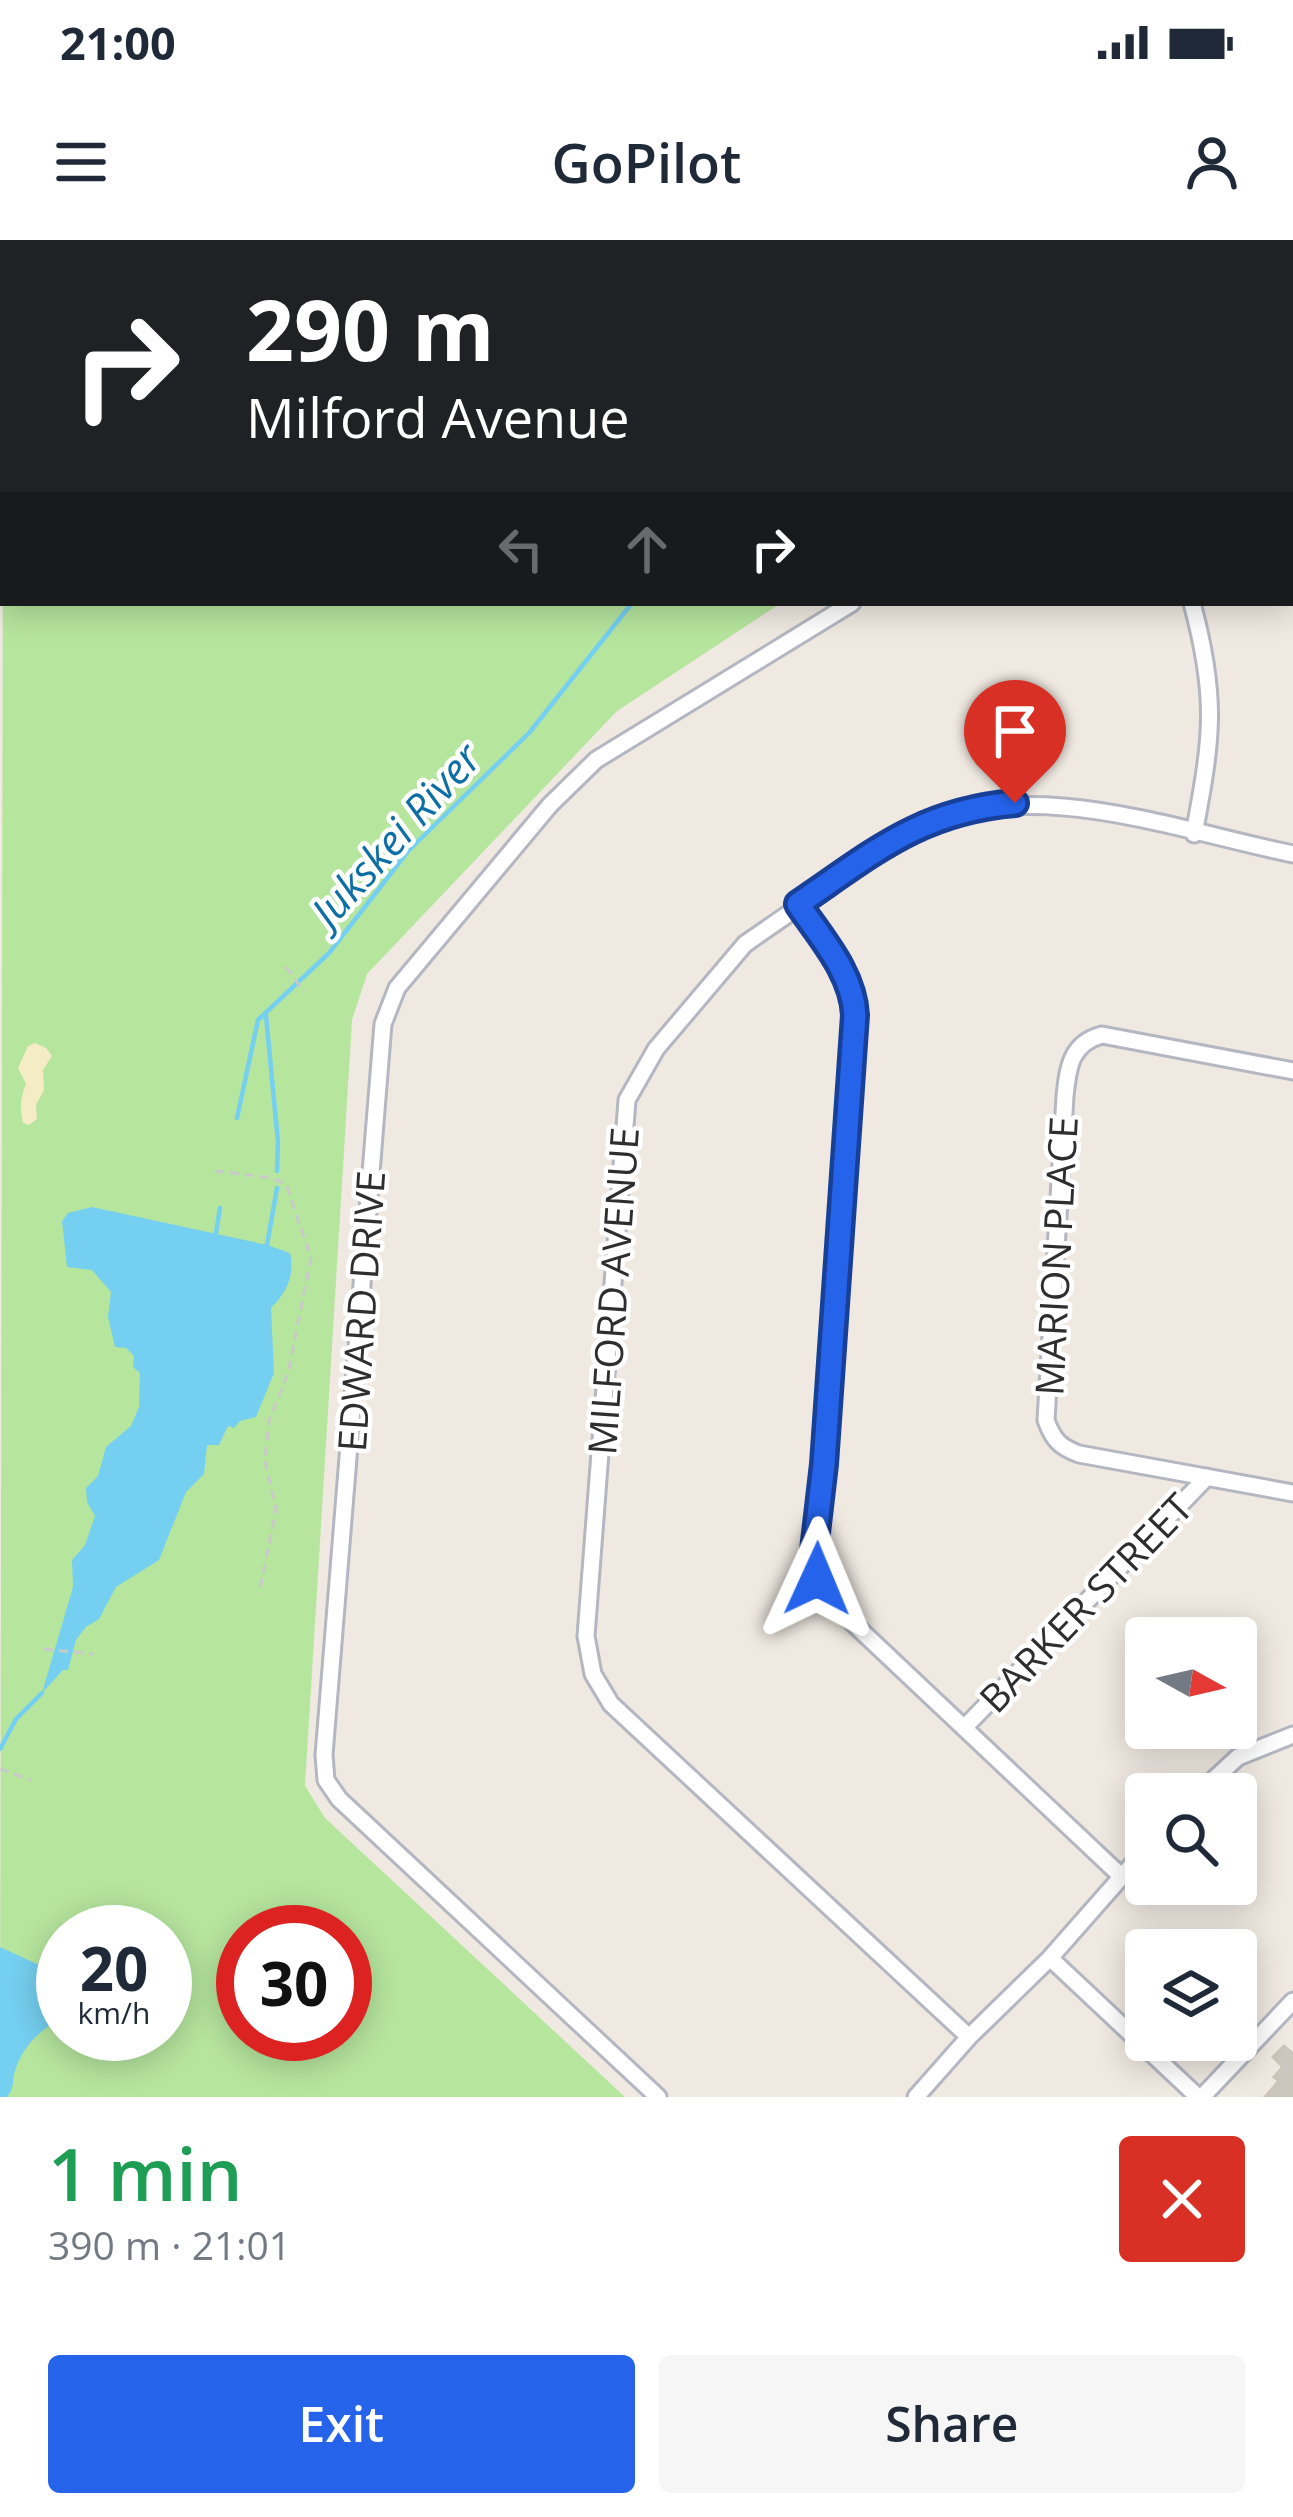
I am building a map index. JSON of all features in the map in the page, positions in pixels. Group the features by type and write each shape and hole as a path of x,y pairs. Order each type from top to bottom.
{"street":[{"name":"EDWARD DRIVE","path":"658,2097 339,1799 326,1780 324,1755 383,1024 391,999 412,969 550,805 596,760 847,606"},
{"path":"1193,606 1208,662 1212,717 1194,834"},
{"name":"MILFORD AVENUE","path":"969,2037 611,1704 587,1653 627,1100 656,1049 745,944 910,829 956,811 1015,803 1040,805 1293,854"},
{"path":"798,904 846,976 855,1015 826,1441 814,1550 817,1579 841,1611 1121,1876"},
{"name":"MARION PLACE","path":"1293,1071 1102,1035 1076,1050 1068,1066 1046,1420 1061,1448 1079,1454 1293,1492"},
{"name":"BARKER STREET","path":"964,1728 1207,1477"},
{"path":"1221,1773 1238,1757 1293,1735"},
{"path":"916,2097 1050,1958 1125,1872"},
{"path":"1050,1958 1200,2097 1293,2001"}],"path":[{"path":"286,968 304,992"},
{"path":"215,1171 286,1184 311,1258 288,1373 269,1421 265,1462 276,1508 259,1594"},
{"path":"44,1649 93,1654"},
{"path":"0,1769 31,1780"}],"green space":[{"path":"3,606 776,606 617,711 367,974 352,1020 305,1786 325,1818 625,2097 0,2097"}],"sand":[{"path":"35,1043 52,1056 43,1070 37,1119 29,1125 23,1123 26,1084 18,1068 28,1046"}],"water":[{"path":"92,1207 267,1245 290,1253 291,1269 285,1289 271,1308 274,1373 256,1417 234,1428 228,1426 219,1445 207,1445 204,1474 186,1492 159,1560 116,1587 99,1619 76,1640 68,1670 42,1693 73,1587 72,1560 85,1545 95,1516 86,1488 98,1476 106,1447 131,1426 139,1407 140,1373 133,1367 134,1356 126,1348 115,1347 108,1317 111,1292 92,1270 67,1267 62,1221 68,1213"},
{"path":"0,1947 36,1964 36,2038 16,2068 12,2090 0,2097"}],"building":[{"path":"1284,2046 1293,2054 1293,2097 1265,2097 1279,2081 1274,2077 1283,2067 1273,2057"}],"waterway":[{"name":"Jukskei River","path":"237,1118 258,1020 329,953 409,850 529,733 630,606"},
{"path":"266,1016 277,1171"},
{"path":"267,1245 277,1188"},
{"path":"216,1233 220,1208"},
{"path":"0,1749 16,1719 42,1693"}],"route":[{"path":"817,1579 814,1550 855,1015 846,976 798,904 910,829 956,811 1015,803"}]}
